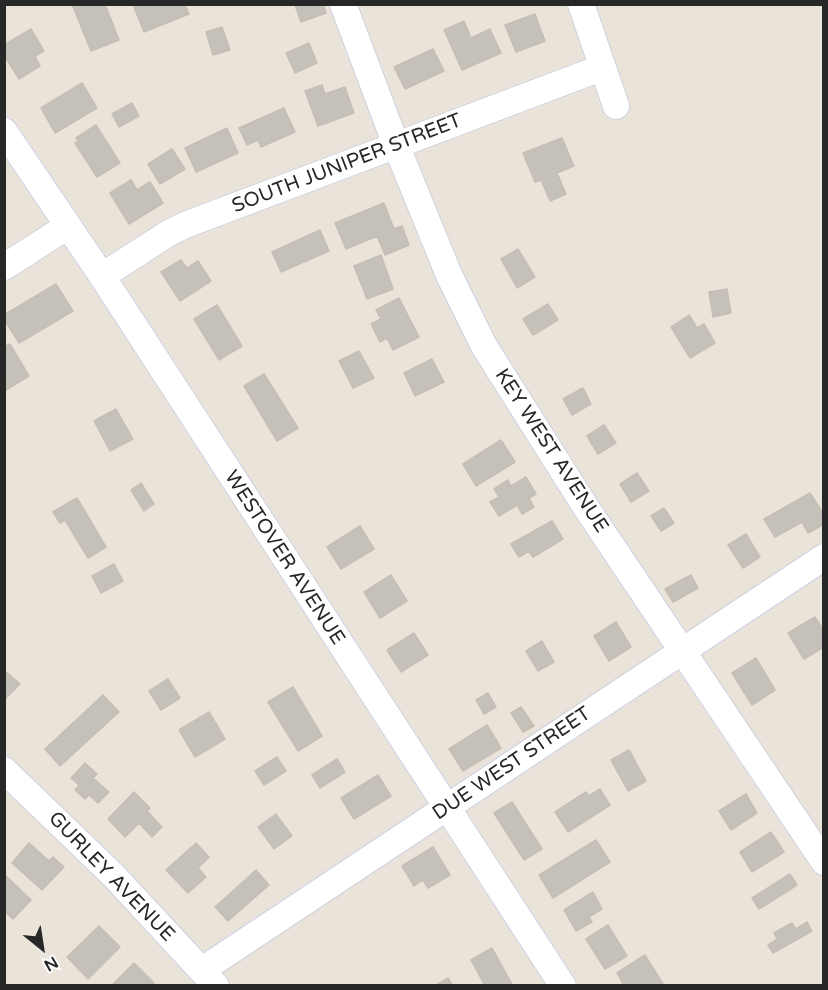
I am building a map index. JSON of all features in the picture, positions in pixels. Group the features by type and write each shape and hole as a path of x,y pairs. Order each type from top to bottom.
{"street":[{"name":"KEY WEST AVENUE","path":"343,4 396,145 449,274 484,346 585,506 824,862"},
{"path":"581,4 601,68 616,106"},
{"name":"SOUTH JUNIPER STREET","path":"102,276 185,225 601,68"},
{"name":"WESTOVER AVENUE","path":"4,131 102,276 563,986"},
{"path":"4,267 68,226"},
{"name":"DUE WEST STREET","path":"209,978 446,808 824,557"},
{"name":"GURLEY AVENUE","path":"7,777 114,876 209,978"}],"building":[{"path":"72,4 105,4 119,40 91,51"},
{"path":"141,4 185,4 189,14 144,32 134,7"},
{"path":"323,4 326,13 301,22 295,5"},
{"path":"535,14 545,41 516,52 505,25"},
{"path":"464,21 471,38 490,29 501,53 462,70 444,30"},
{"path":"222,27 230,50 213,55 206,32"},
{"path":"31,29 44,51 35,56 40,66 19,79 4,55 4,45"},
{"path":"309,43 317,63 295,73 286,53"},
{"path":"433,49 444,71 405,89 394,67"},
{"path":"82,83 97,108 55,133 41,108"},
{"path":"322,85 325,94 345,87 354,113 318,126 305,91"},
{"path":"132,103 139,116 119,127 112,114"},
{"path":"284,108 295,132 261,147 258,140 247,145 239,128"},
{"path":"96,125 120,163 97,177 75,143 78,141 76,138"},
{"path":"227,128 238,153 196,172 185,148"},
{"path":"562,138 574,166 557,173 566,194 550,201 541,180 535,182 523,153"},
{"path":"172,149 185,169 160,184 148,164"},
{"path":"131,180 137,190 150,182 163,203 129,224 110,193"},
{"path":"384,203 394,229 402,226 409,245 385,255 377,236 346,249 335,223"},
{"path":"320,230 329,251 281,272 272,252"},
{"path":"518,249 535,277 517,288 501,259"},
{"path":"381,255 393,289 367,299 354,266"},
{"path":"181,260 187,268 198,261 211,281 180,301 161,272"},
{"path":"56,284 73,311 19,343 4,319 4,315"},
{"path":"727,289 731,313 713,317 709,292"},
{"path":"399,298 419,337 393,350 387,338 380,342 371,324 381,319 376,310"},
{"path":"548,304 558,320 533,335 523,319"},
{"path":"217,305 242,346 219,360 194,319"},
{"path":"689,315 697,328 704,324 715,343 690,358 671,327"},
{"path":"10,344 29,376 6,390 4,347"},
{"path":"359,351 374,378 353,388 339,361"},
{"path":"432,359 444,382 415,396 404,373"},
{"path":"264,374 298,428 277,441 244,386"},
{"path":"583,388 591,404 572,415 563,399"},
{"path":"116,409 133,439 110,451 94,421"},
{"path":"604,425 616,443 598,454 587,436"},
{"path":"501,440 515,462 476,486 463,464"},
{"path":"637,473 649,491 631,502 620,484"},
{"path":"526,477 536,494 529,498 534,507 522,514 517,505 499,516 490,502 499,497 494,489 508,480 511,486"},
{"path":"141,483 154,504 144,511 131,490"},
{"path":"810,493 824,515 824,524 808,533 802,522 775,537 764,519"},
{"path":"77,498 106,547 88,558 65,520 60,523 53,512"},
{"path":"664,508 674,523 661,531 651,516"},
{"path":"552,521 563,539 533,557 529,551 519,557 511,544"},
{"path":"360,526 374,549 341,569 327,547"},
{"path":"746,534 760,557 743,568 728,545"},
{"path":"114,564 123,581 101,593 92,576"},
{"path":"391,575 407,601 380,618 364,592"},
{"path":"691,575 698,588 673,602 665,589"},
{"path":"815,617 824,631 824,647 804,659 788,633"},
{"path":"616,622 631,647 609,661 594,636"},
{"path":"414,633 428,655 401,672 387,650"},
{"path":"542,641 554,662 538,671 526,651"},
{"path":"756,658 775,690 752,705 732,673"},
{"path":"4,670 20,684 4,700"},
{"path":"168,679 180,698 161,710 149,691"},
{"path":"293,687 322,736 298,751 268,702"},
{"path":"488,693 496,707 484,714 476,700"},
{"path":"103,695 119,712 60,766 45,749"},
{"path":"521,707 534,726 523,732 511,713"},
{"path":"209,712 225,739 195,757 179,730"},
{"path":"487,725 501,748 463,771 449,749"},
{"path":"629,750 646,781 628,791 611,760"},
{"path":"277,757 286,771 264,785 255,771"},
{"path":"337,759 345,772 320,788 312,775"},
{"path":"85,763 97,774 93,778 109,792 98,803 89,795 85,799 75,790 79,785 71,778"},
{"path":"378,775 391,796 354,819 341,798"},
{"path":"600,789 610,805 568,832 555,812 586,792 589,796"},
{"path":"134,792 150,808 147,811 162,827 152,837 139,823 125,837 108,819"},
{"path":"746,794 757,813 731,830 719,811"},
{"path":"512,802 542,849 524,860 494,813"},
{"path":"276,814 292,836 274,849 258,827"},
{"path":"771,832 784,852 752,872 740,852"},
{"path":"596,840 610,862 553,898 539,875"},
{"path":"29,843 49,861 53,857 64,867 42,890 12,863"},
{"path":"196,843 209,857 198,868 206,877 188,893 166,870"},
{"path":"433,847 450,875 428,888 423,880 414,886 402,866"},
{"path":"256,870 269,885 228,921 215,907"},
{"path":"4,874 31,900 13,919 4,911"},
{"path":"790,874 797,885 759,909 752,898"},
{"path":"593,892 602,909 589,917 592,922 576,931 564,910"},
{"path":"807,922 812,931 773,953 768,945 777,939 774,933 792,923 796,929"},
{"path":"608,925 627,956 605,969 586,939"},
{"path":"99,926 120,947 88,979 67,957"},
{"path":"492,948 513,986 485,986 471,960"},
{"path":"645,955 663,984 624,986 617,973"},
{"path":"134,963 154,983 151,986 111,986"},
{"path":"448,978 453,986 435,986"}]}
